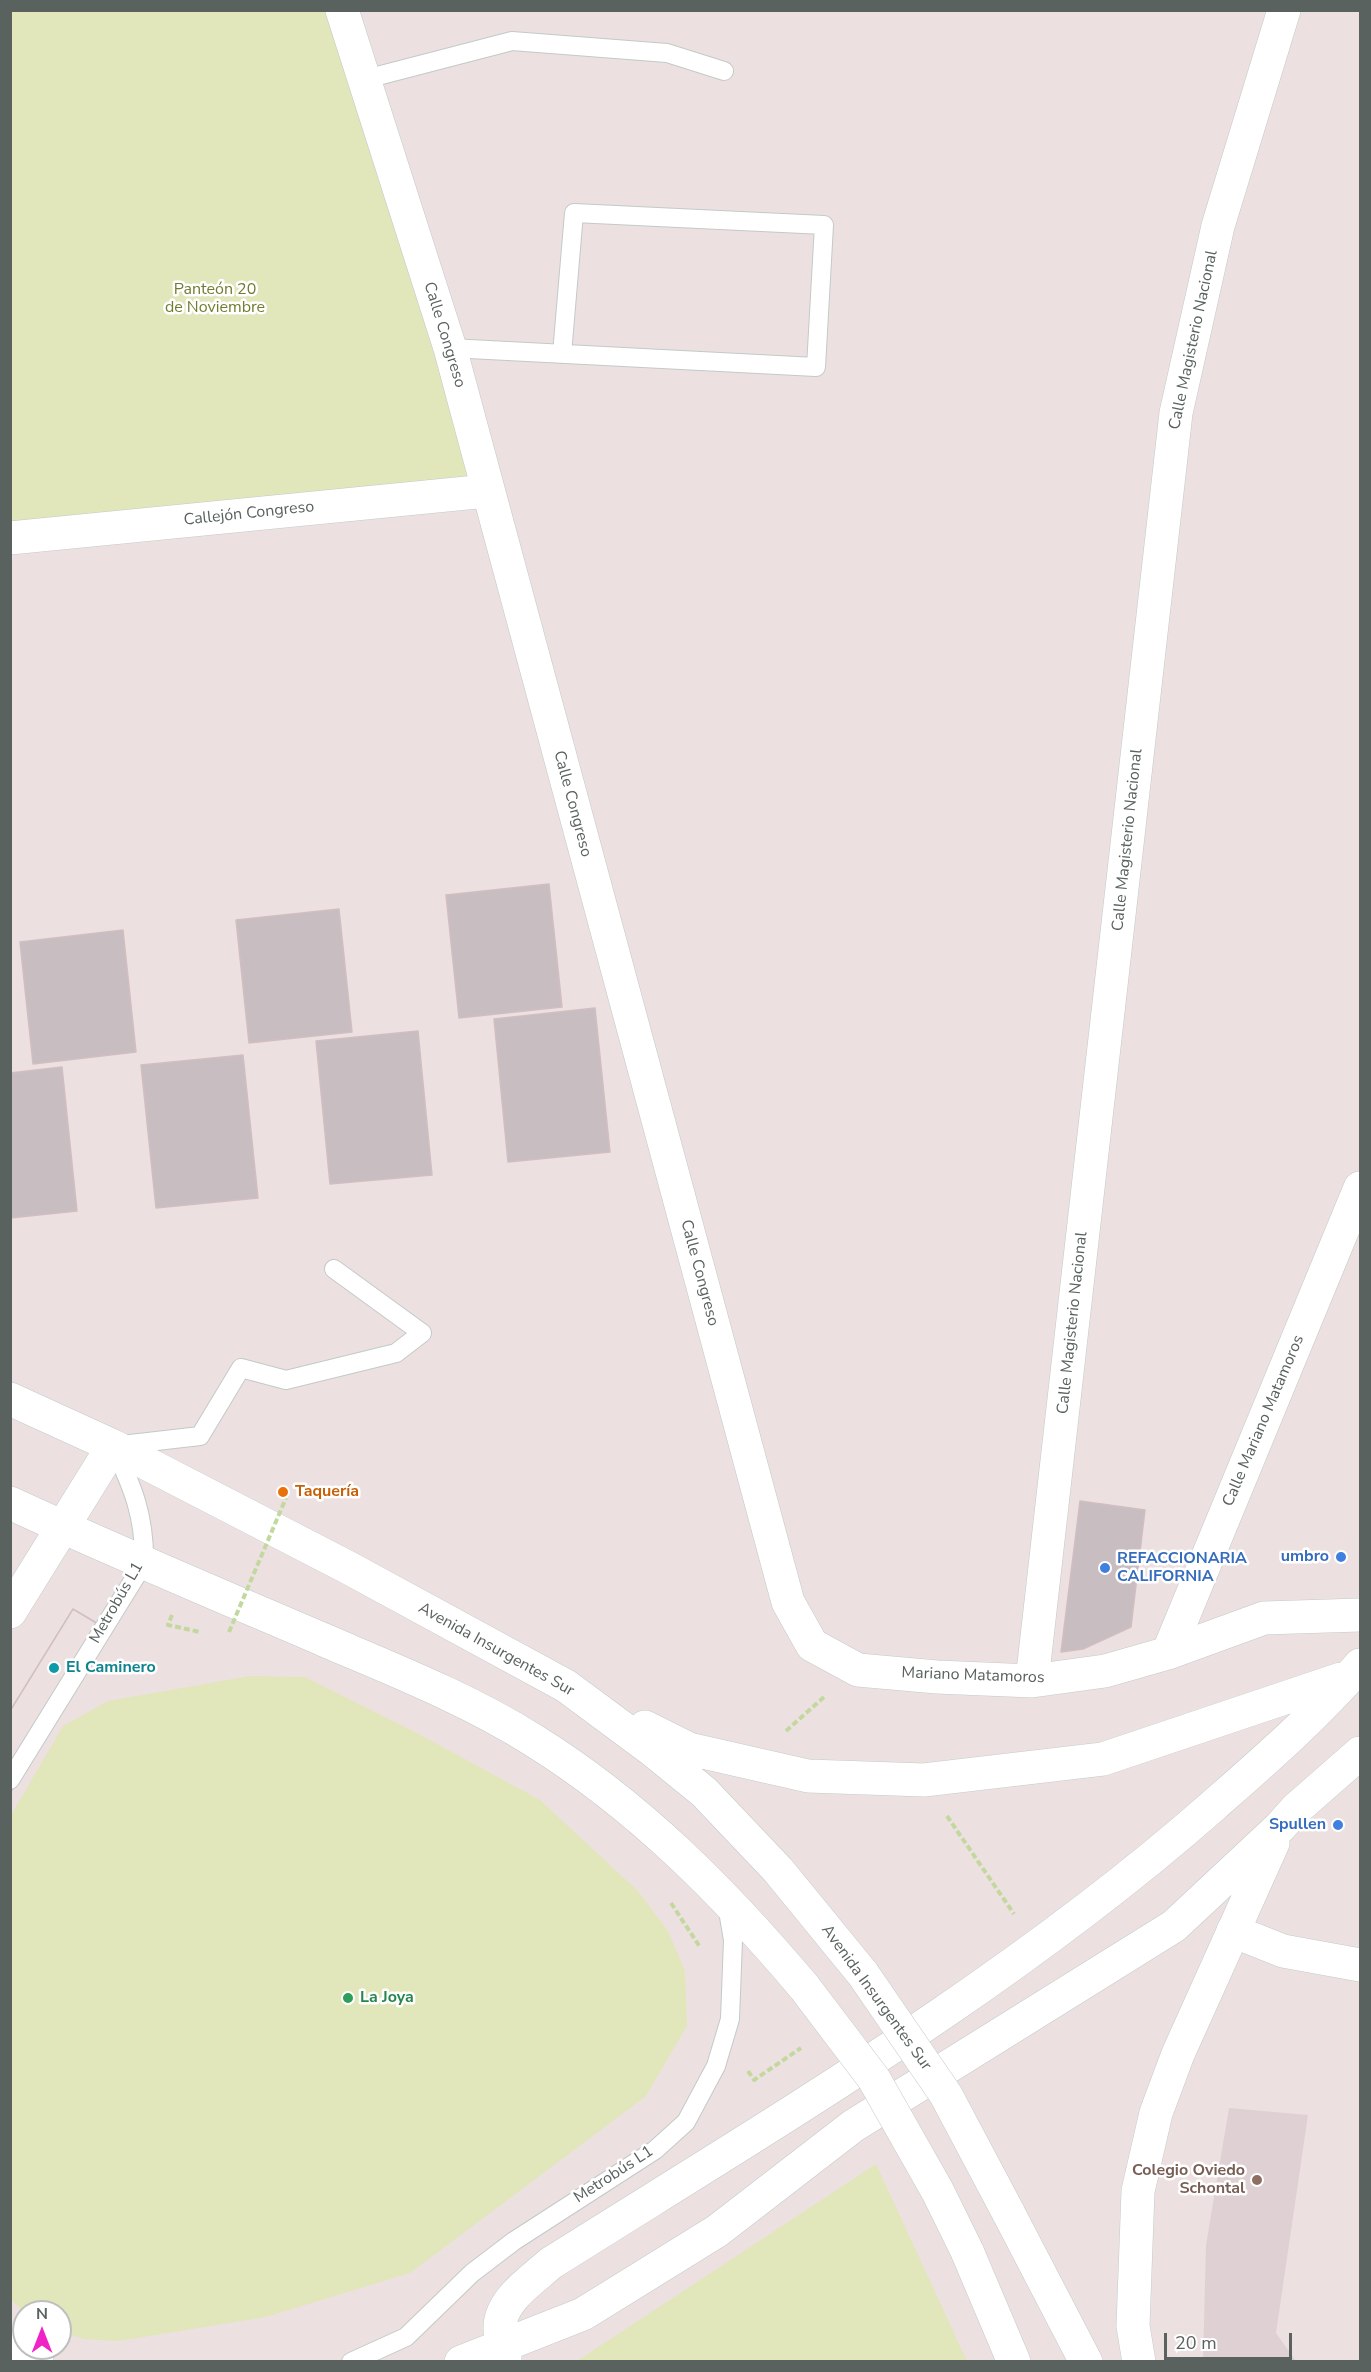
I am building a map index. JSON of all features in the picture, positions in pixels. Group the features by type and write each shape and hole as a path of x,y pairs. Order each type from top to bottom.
{"main road":[{"name":"Calle Congreso","path":"342,10 362,80 450,348 788,1602"},
{"name":"Calle Magisterio Nacional","path":"1032,1681 1176,413 1218,226 1284,10"},
{"name":"Callejón Congreso","path":"10,538 487,491"},
{"name":"Calle Mariano Matamoros","path":"1168,1653 1360,1188"},
{"name":"Avenida Insurgentes Sur","path":"10,1399 113,1446 349,1568 566,1686 651,1749 704,1792 778,1870 863,1974 946,2095 1086,2361"},
{"path":"10,1612 113,1446"},
{"path":"10,1503 443,1692 532,1739 579,1771 659,1833 726,1898 805,1988 874,2079 938,2192 967,2251 1014,2361"},
{"name":"Mariano Matamoros","path":"788,1602 812,1645 852,1667 937,1677 1032,1681 1105,1671 1168,1653 1264,1618 1360,1615"},
{"path":"566,1686 689,1749 808,1776 924,1780 1103,1759 1356,1670"},
{"path":"504,2354 500,2322 505,2309 522,2288 551,2263 825,2091 1037,1949 1174,1841 1255,1769 1356,1670"},
{"path":"461,2361 504,2354 583,2314 717,2231 853,2126 1174,1926 1280,1827 1296,1809 1360,1753"},
{"path":"1139,2361 1133,2326 1138,2191 1156,2113 1178,2054 1280,1827"},
{"path":"1233,1931 1283,1951 1360,1965"},
{"path":"10,2347 38,2361"}],"lane":[{"path":"362,80 512,41 667,53 724,71"},
{"path":"450,348 562,354 816,367 824,225 574,213 562,354"},
{"path":"113,1446 200,1436 241,1368 286,1380 396,1353 422,1333 334,1269"},
{"name":"Metrobús L1","path":"10,1780 144,1563 144,1531 133,1486 113,1446"},
{"name":"Metrobús L1","path":"351,2361 406,2337 472,2273 514,2241 655,2150 686,2122 700,2101 716,2066 730,2019 733,1940 726,1898"}],"path":[{"path":"229,1632 286,1498"},
{"path":"168,1625 210,1634"},
{"path":"221,1636 231,1640"},
{"path":"748,1762 814,1709 852,1667"},
{"path":"924,1780 1037,1949"},
{"path":"668,1897 702,1950"},
{"path":"730,2019 740,2055 754,2080 800,2046 825,2091"}],"shaded area":[{"name":"Colegio Oviedo Schontal","path":"1229,2108 1308,2115 1276,2333 1296,2361 1203,2361 1206,2245"}],"green space":[{"name":"Panteón 20 de Noviembre","path":"11,11 338,11 480,482 11,528"},
{"name":"La Joya","path":"250,1676 305,1677 417,1733 540,1800 638,1891 668,1931 685,1971 687,2026 646,2096 410,2273 266,2317 119,2341 84,2339 72,2335 72,2300 12,2301 11,1815 63,1726 108,1701"},
{"path":"876,2164 967,2361 577,2361"}],"building":[{"path":"549,884 562,1007 459,1018 446,895"},
{"path":"339,909 352,1032 249,1043 236,920"},
{"path":"123,930 136,1052 33,1064 20,942"},
{"path":"595,1008 610,1152 508,1162 494,1019"},
{"path":"418,1031 432,1175 330,1184 316,1041"},
{"path":"243,1055 258,1198 156,1208 141,1065"},
{"path":"62,1067 77,1211 10,1218 10,1073"},
{"name":"REFACCIONARIA CALIFORNIA","path":"1080,1501 1145,1510 1131,1627 1083,1649 1061,1652"},
{"name":"El Caminero","path":"73,1609 110,1631 10,1793 10,1711"},
{"name":"El Caminero","path":"73,1609 98,1624 10,1765 10,1711"}],"place":[{"name":"Taquería","path":"283,1492"},
{"name":"umbro","path":"1341,1557"},
{"name":"REFACCIONARIA CALIFORNIA","path":"1105,1568"},
{"name":"El Caminero","path":"54,1668"},
{"name":"Spullen","path":"1338,1825"},
{"name":"La Joya","path":"348,1998"},
{"name":"Colegio Oviedo Schontal","path":"1257,2180"}]}
